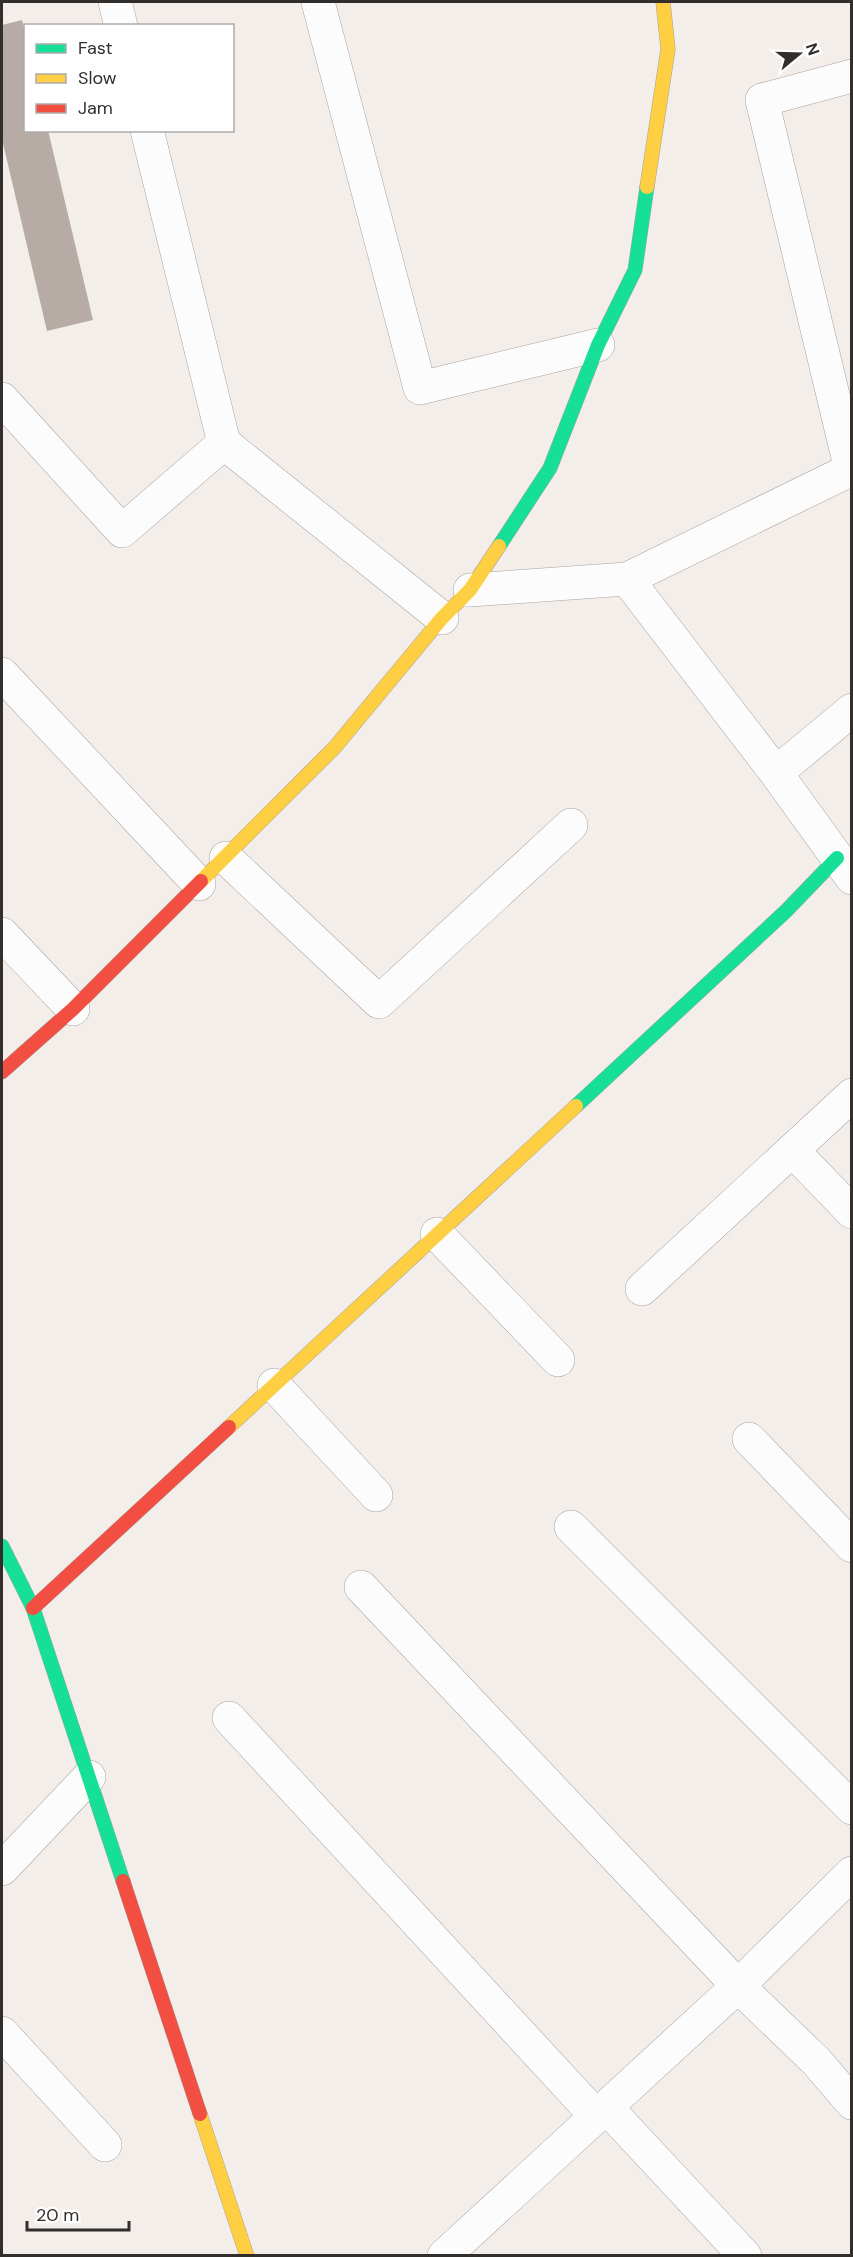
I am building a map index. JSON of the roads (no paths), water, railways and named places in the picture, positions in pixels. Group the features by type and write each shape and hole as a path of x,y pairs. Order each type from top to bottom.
{"street":[{"path":"115,2 120,24"},
{"path":"318,2 420,388 598,345"},
{"path":"2,1072 73,1010 335,747 442,618 470,590 550,468 598,345 635,270 668,49 663,2"},
{"path":"470,590 627,579 851,470 762,100 852,76"},
{"path":"147,132 224,443 442,618"},
{"path":"2,399 122,531 224,443"},
{"path":"33,1608 786,911 844,868 776,773 627,579"},
{"path":"2,674 199,884"},
{"path":"776,773 852,710"},
{"path":"226,858 379,1002 572,825"},
{"path":"2,934 73,1010"},
{"path":"642,1289 852,1095"},
{"path":"792,1150 852,1212"},
{"path":"437,1234 558,1360"},
{"path":"274,1385 376,1495"},
{"path":"749,1439 852,1546"},
{"path":"571,1527 852,1808"},
{"path":"2,1539 2,1546 33,1608 248,2256"},
{"path":"361,1587 738,1986 816,2061 852,2103"},
{"path":"229,1718 601,2112 745,2256"},
{"path":"2,1869 89,1777"},
{"path":"444,2256 738,1986 852,1873"},
{"path":"2,2033 105,2145"}]}
